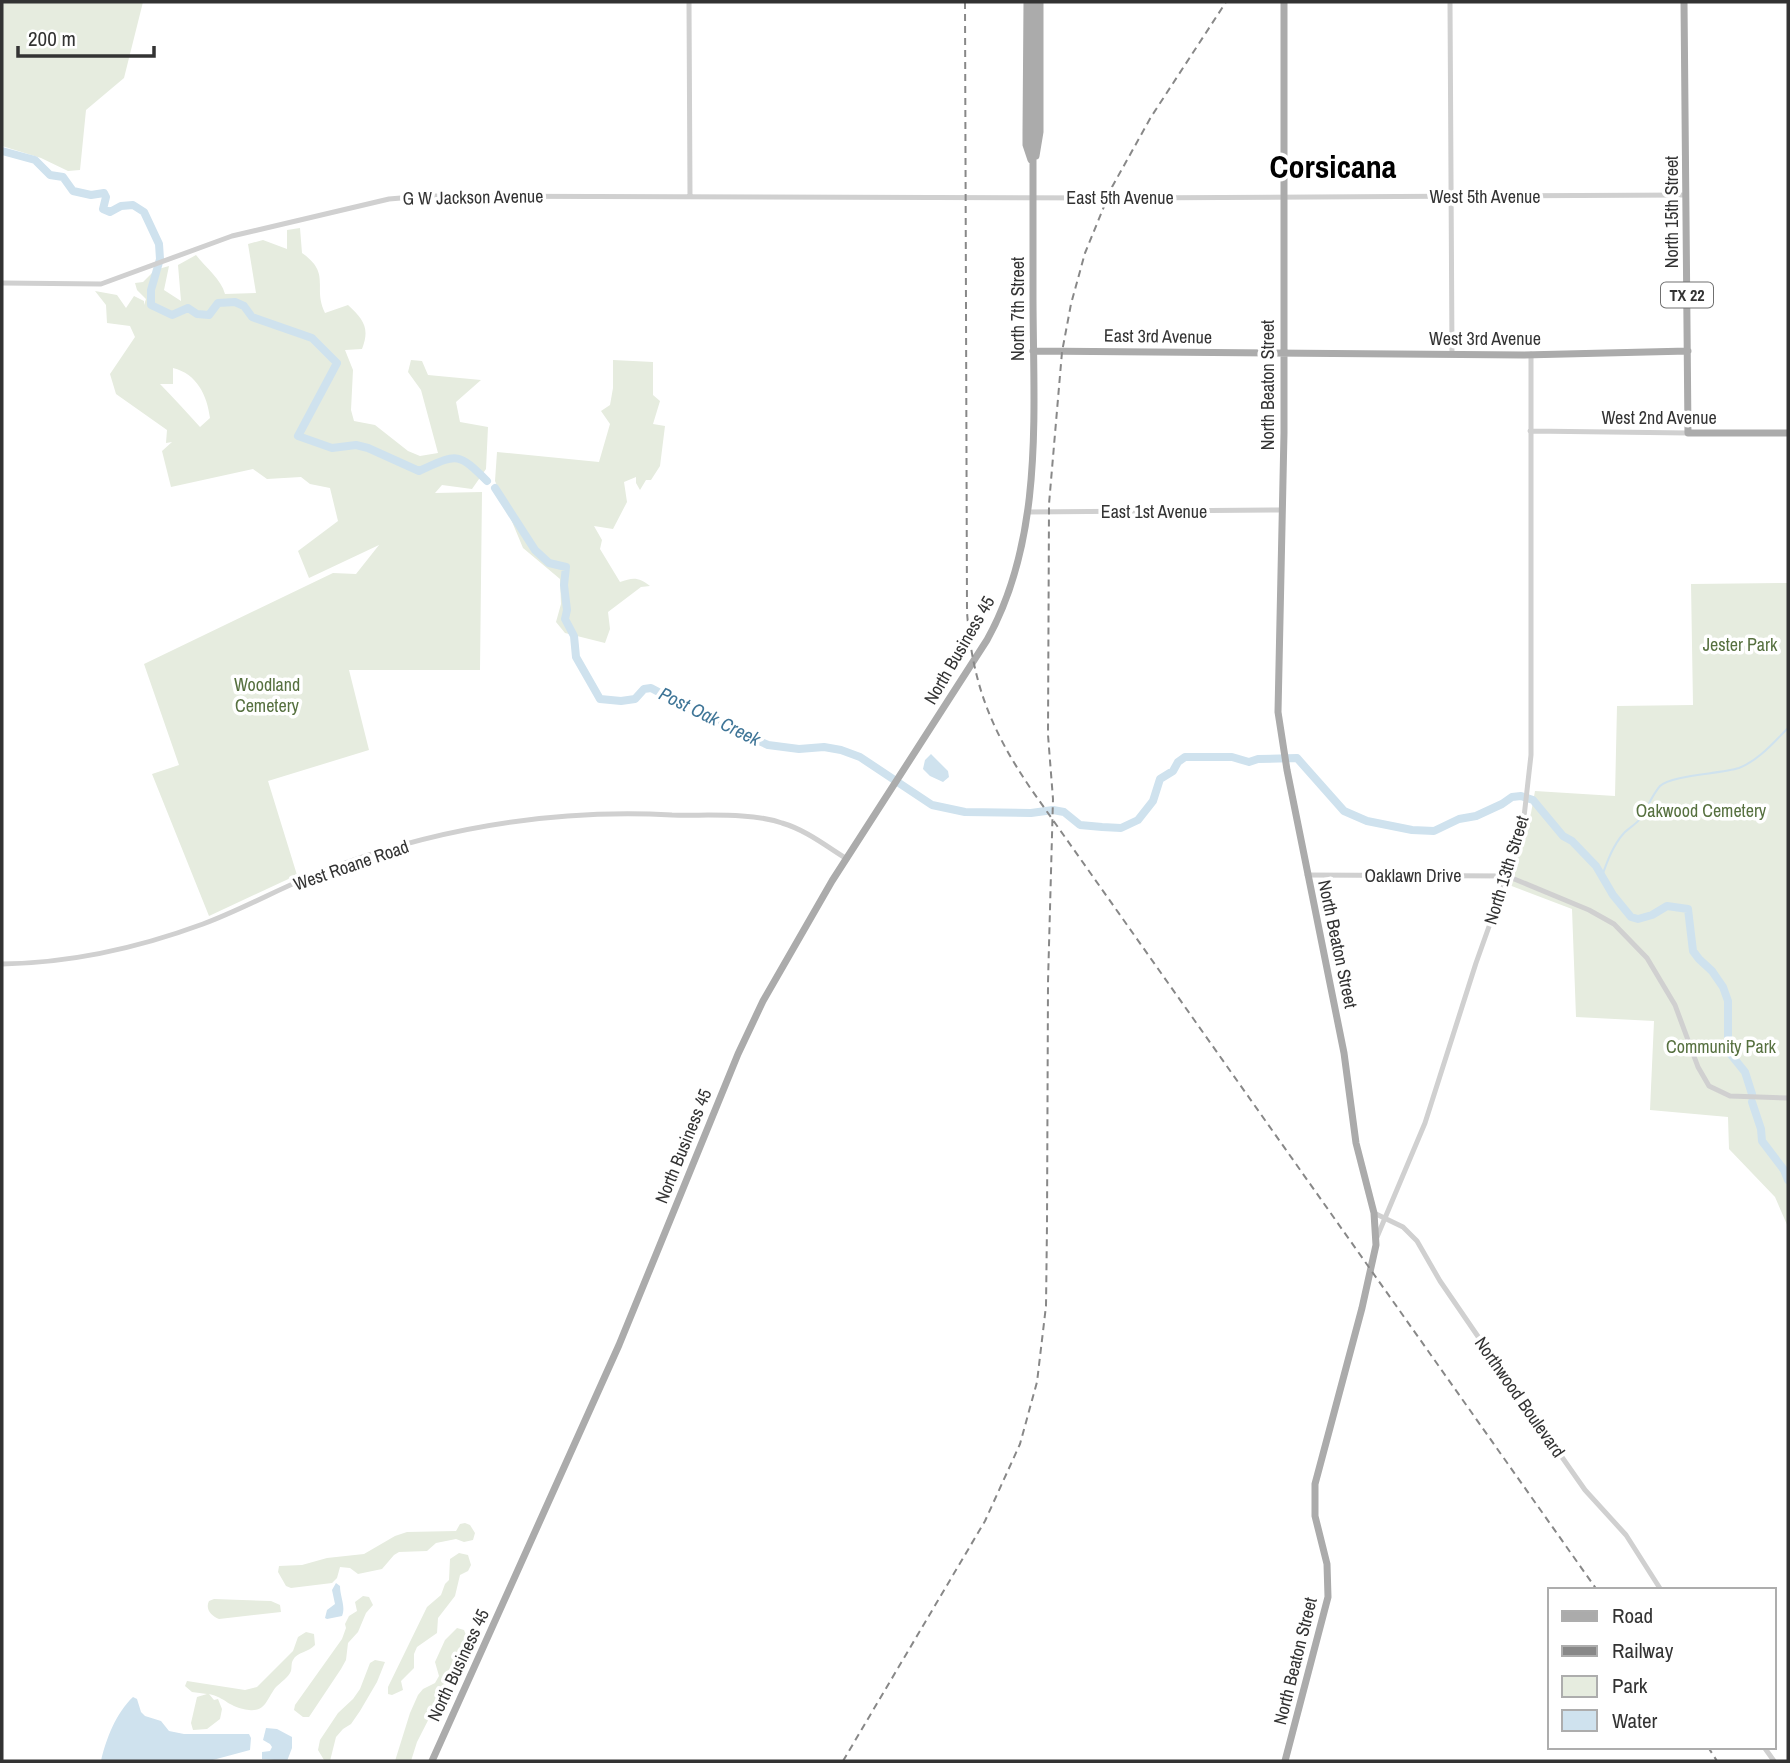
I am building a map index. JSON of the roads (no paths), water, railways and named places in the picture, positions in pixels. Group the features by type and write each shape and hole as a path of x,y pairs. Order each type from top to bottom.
{"main road":[{"path":"1027,2 1026,145 1033,167"},
{"name":"North 7th Street","path":"1016,570 1027,512 1033,433 1033,2"},
{"path":"1033,167 1040,132 1040,2"},
{"name":"North Beaton Street","path":"1284,2 1284,433 1278,712 1307,876 1344,1054 1356,1143 1374,1213 1376,1240 1362,1308 1315,1484 1315,1516 1327,1564 1328,1597 1285,1761"},
{"name":"North 15th Street","path":"1684,2 1688,433"},
{"name":"East 3rd Avenue","path":"1033,351 1283,354"},
{"name":"West 3rd Avenue","path":"1283,354 1688,351"},
{"name":"West 2nd Avenue","path":"1688,433 1788,433"},
{"name":"North Business 45","path":"432,1761 619,1345 743,1043 780,969 987,640 1007,599 1016,570"}],"street":[{"path":"690,2 690,196"},
{"path":"1450,2 1452,354"},
{"name":"West 5th Avenue","path":"1283,196 1686,195"},
{"name":"East 5th Avenue","path":"957,196 1283,196"},
{"name":"G W Jackson Avenue","path":"2,283 102,284 232,236 397,198 957,196"},
{"name":"North 13th Street","path":"1376,1240 1425,1123 1524,817 1531,755 1531,354"},
{"name":"West 2nd Avenue","path":"1530,431 1688,433"},
{"name":"East 1st Avenue","path":"1027,512 1281,510"},
{"name":"West Roane Road","path":"2,964 73,960 142,945 205,923 309,876 364,856 499,822 544,817 648,813 758,818 782,823 803,832 847,859"},
{"name":"Oaklawn Drive","path":"1307,876 1507,876 1589,910 1614,924 1647,958 1675,1005 1698,1067 1709,1086 1730,1097 1788,1098"},
{"name":"Northwood Boulevard","path":"1374,1213 1403,1227 1417,1241 1467,1322 1585,1490 1626,1535 1660,1588"}],"water":[{"path":"931,754 948,771 949,777 943,782 923,769 925,760"},
{"path":"336,1583 340,1586 342,1616 327,1619 327,1610 335,1604 332,1590"},
{"path":"133,1697 137,1699 145,1716 161,1721 169,1731 184,1734 249,1734 250,1750 209,1761 101,1761 113,1727"},
{"path":"266,1728 277,1729 292,1737 292,1748 287,1761 262,1759 262,1752 270,1751 272,1747 263,1740"}],"waterway":[{"name":"Post Oak Creek","path":"2,151 35,160 50,175 63,177 73,191 91,195 104,193 106,197 103,209 110,212 121,206 133,205 144,212 159,244 160,259 151,290 151,305 172,315 188,308 197,314 209,315 218,303 235,302 244,306 252,317 312,338 337,363 298,436 332,448 356,445 368,448 419,471 441,461 456,458 469,464 487,481"},
{"name":"Post Oak Creek","path":"495,488 535,550 549,563 566,567 565,619 574,636 576,657 600,699 635,699 644,689 651,688 702,715 728,723 768,745 799,749 824,747 860,757 932,805 965,812 1031,813 1053,810 1064,812 1080,825 1121,828 1138,820 1153,801 1160,779 1173,771 1185,757 1232,757 1249,762 1258,759 1297,758 1344,811 1367,821 1412,830 1434,831 1459,819 1476,816 1512,797 1521,796 1533,800 1563,836 1572,841 1596,866 1613,895 1631,917 1638,919 1652,915 1667,906 1688,909 1693,951 1723,987 1728,1001 1728,1051 1745,1072 1752,1094"},
{"path":"1602,876 1617,843 1640,819 1660,786 1674,779 1746,765 1760,756 1788,728"},
{"name":"Post Oak Creek","path":"1752,1102 1762,1141 1784,1170 1788,1180"}],"railway":[{"path":"965,2 967,612 973,661 994,726 1031,789 1596,1588"},
{"path":"843,1761 985,1521 1020,1444 1037,1382 1046,1306 1048,982 1053,799 1048,735 1049,504 1062,352 1085,253 1112,187 1151,117 1226,2"},
{"path":"1709,1749 1717,1761"}],"district":[{"name":"Corsicana","path":"1333,166"}],"park label":[{"name":"Jester Park","path":"1740,644"},
{"name":"Woodland Cemetery","path":"267,694"},
{"name":"Oakwood Cemetery","path":"1701,810"},
{"name":"Community Park","path":"1721,1046"}]}
